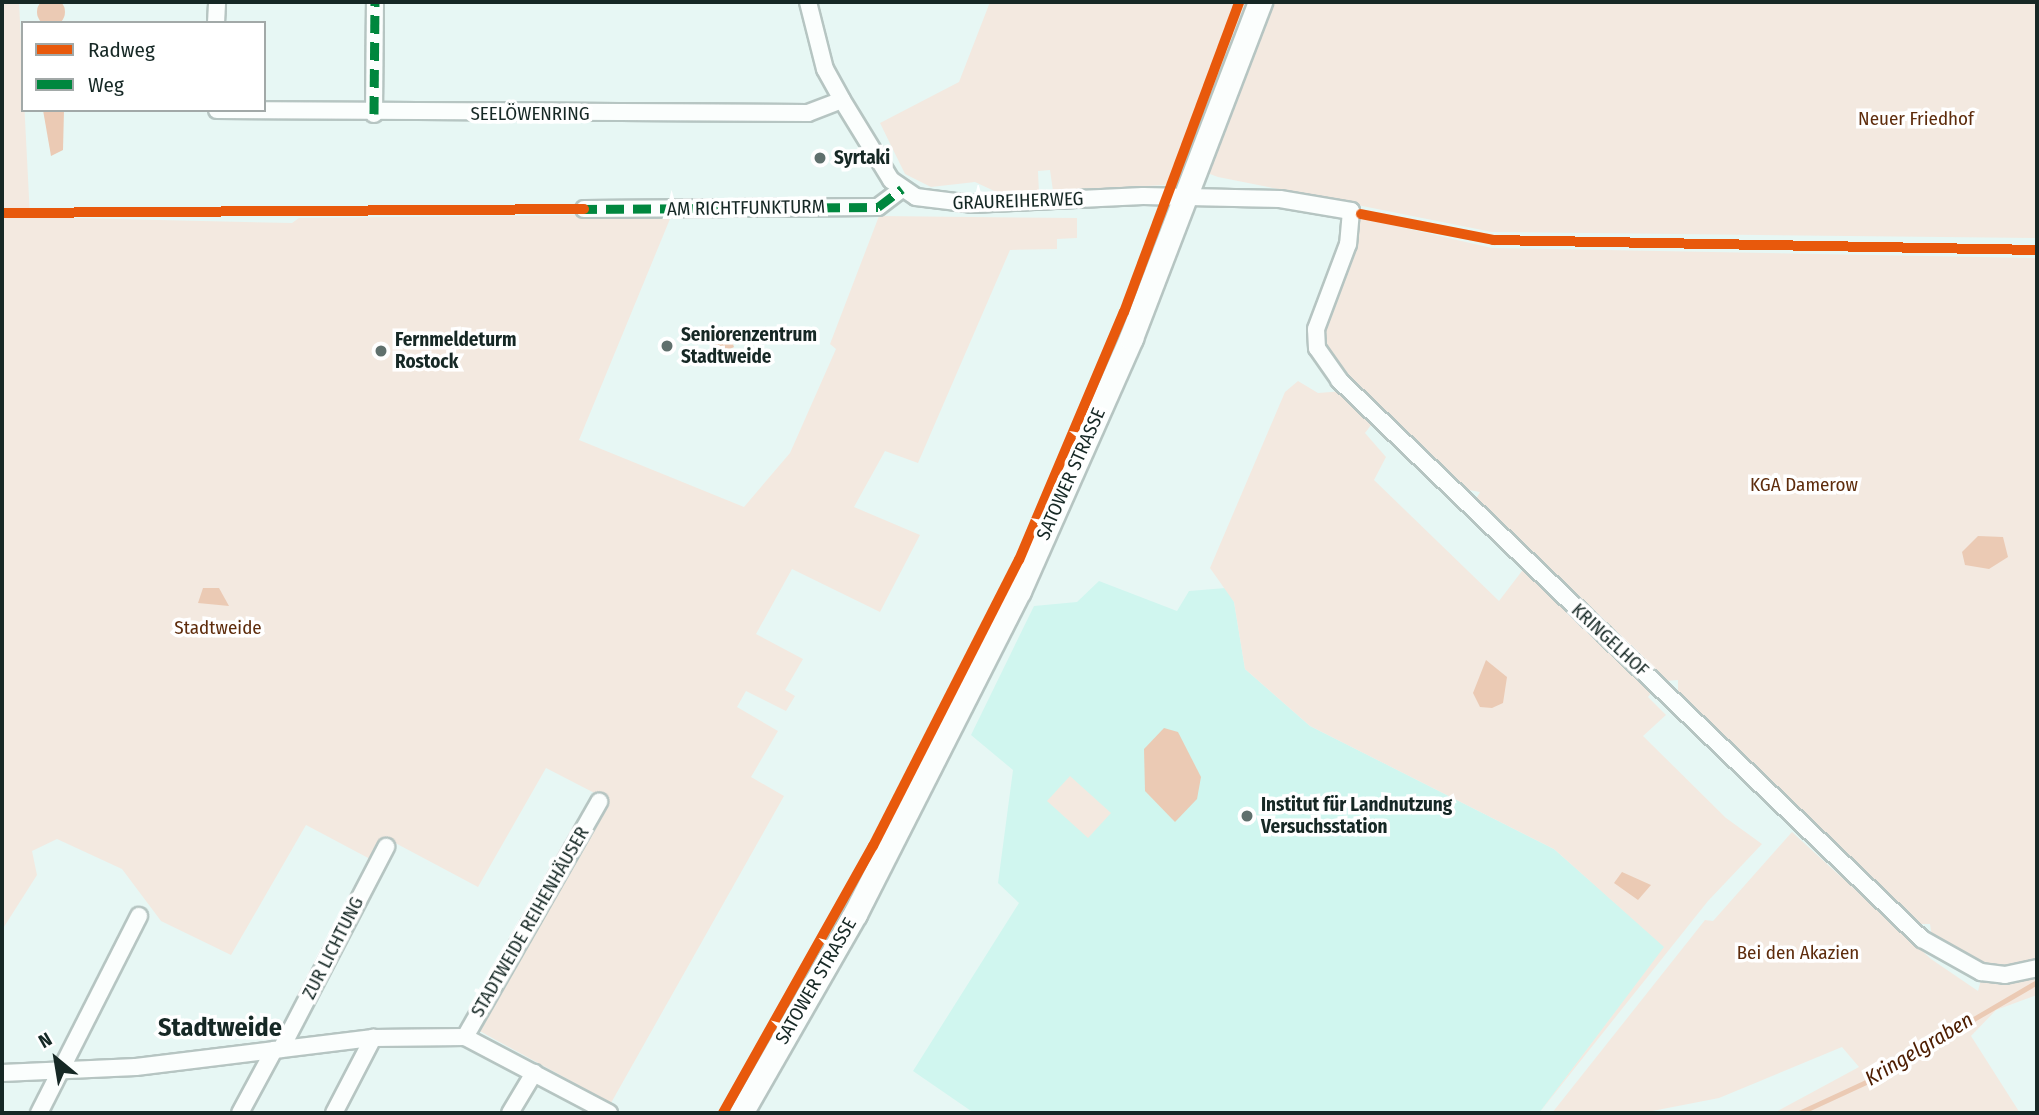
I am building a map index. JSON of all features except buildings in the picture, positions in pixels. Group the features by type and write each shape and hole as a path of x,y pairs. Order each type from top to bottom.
{"main road":[{"name":"SATOWER STRASSE","path":"741,1113 855,914 1004,623 1135,329 1182,196 1260,2"}],"street":[{"path":"216,21 217,2"},
{"path":"374,114 375,2"},
{"path":"808,2 825,69 842,100 902,189"},
{"name":"SEELÖWENRING","path":"266,111 374,114 808,113 842,100"},
{"name":"GRAUREIHERWEG","path":"902,189 939,204 1182,196 1280,199 1351,212"},
{"name":"AM RICHTFUNKTURM","path":"584,209 878,208 902,189"},
{"name":"KRINGELHOF","path":"1351,212 1348,244 1316,329 1317,348 1339,380 1922,939 1981,972 2005,975 2037,968"},
{"name":"STADTWEIDE REIHENHÄUSER","path":"2,1073 62,1073 373,1038 465,1037 599,802"},
{"name":"ZUR LICHTUNG","path":"278,1050 386,847"},
{"path":"39,1113 62,1073 72,1041 139,916"},
{"path":"465,1037 609,1113"},
{"path":"334,1113 373,1038"},
{"path":"240,1113 278,1050"},
{"path":"510,1113 534,1073"}],"shaded area":[{"path":"46,-1 56,-1 64,7 62,21 40,21 38,17 38,7"},
{"path":"43,112 64,112 63,150 51,156"},
{"path":"728,331 734,347 714,357 710,350"},
{"path":"1978,536 2003,537 2008,557 1989,569 1965,565 1962,552"},
{"name":"Institut für Landnutzung Versuchsstation","path":"1099,581 1177,611 1189,591 1226,588 1234,602 1245,669 1310,726 1554,849 1665,947 1539,1113 974,1113 913,1071 1019,903 998,883 1013,770 971,735 1034,606 1077,602"},
{"path":"203,588 219,588 229,606 198,603"},
{"path":"1486,660 1507,677 1503,703 1492,708 1480,707 1473,693"},
{"path":"1164,728 1178,732 1201,777 1197,799 1175,822 1145,791 1144,749"},
{"path":"1622,872 1651,885 1638,900 1614,883"}],"green space":[{"name":"Stadtweide","path":"2,2 19,2 21,112 25,112 30,217 292,223 299,218 672,214 579,440 744,507 790,453 836,349 830,344 879,216 1077,218 1077,238 1057,239 1057,249 1010,250 918,463 885,451 854,507 920,535 880,612 792,569 756,634 803,659 785,690 795,696 786,711 746,691 737,707 778,731 751,777 784,796 611,1103 476,1029 608,800 546,768 478,887 384,837 372,860 306,825 231,955 161,921 122,869 57,839 32,851 37,875 2,930"},
{"name":"Neuer Friedhof","path":"990,2 2037,2 2037,238 1492,232 1218,177 1177,162 1166,185 1053,191 1050,170 1038,171 1039,193 1005,196 975,182 931,187 905,174 880,123 959,82"},
{"name":"KGA Damerow","path":"1361,218 1492,248 2037,258 2037,995 1996,1010 1971,1036 2020,1113 1774,1113 1859,1067 1842,1047 1719,1098 1642,1113 1552,1113 1705,920 1713,921 1792,832 1931,959 1978,991 1985,965 1959,956 1932,937 1930,924 1919,924 1879,892 1678,696 1678,680 1665,681 1504,532 1475,501 1480,492 1464,489 1335,366 1323,341 1325,305"},
{"path":"1298,381 1318,393 1344,391 1374,421 1365,433 1386,457 1374,480 1499,601 1525,567 1654,689 1648,697 1666,715 1643,736 1726,818 1762,844 1708,901 1539,1113 1664,947 1554,849 1310,726 1245,669 1234,602 1210,568 1285,392"},
{"path":"1070,776 1111,813 1088,838 1047,801"}],"waterway":[{"name":"Kringelgraben","path":"1799,1113 1866,1082 2037,982"}],"marked path":[{"path":"374,114 375,2"},
{"path":"579,209 878,207 902,189"}],"cycle path":[{"path":"723,1113 873,846 1019,560 1124,312 1239,2"},
{"path":"2,213 584,209"},
{"path":"1361,214 1493,240 2037,250"}],"place":[{"name":"Syrtaki","path":"820,158"},
{"name":"Seniorenzentrum Stadtweide","path":"667,346"},
{"name":"Fernmeldeturm Rostock","path":"381,351"},
{"name":"Institut für Landnutzung Versuchsstation","path":"1247,816"}],"district":[{"name":"Stadtweide","path":"220,1028"}],"park label":[{"name":"Bei den Akazien","path":"1798,953"}]}
